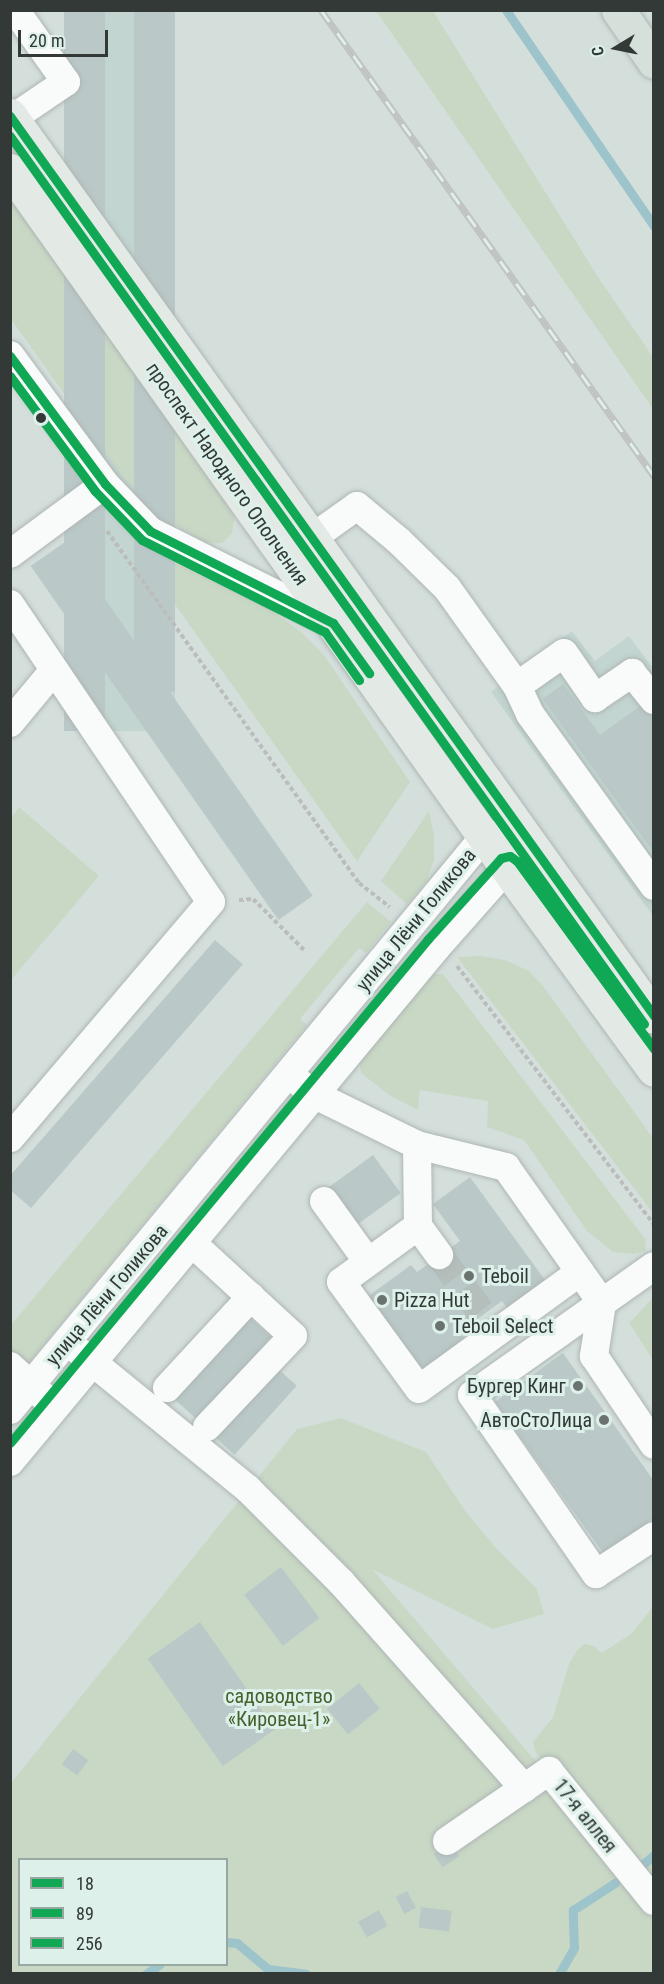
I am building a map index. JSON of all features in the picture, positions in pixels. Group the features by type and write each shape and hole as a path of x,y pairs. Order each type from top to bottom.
{"highway":[{"path":"618,10 654,62"}],"main road":[{"name":"проспект Народного Ополчения","path":"12,116 521,830 649,1002"},
{"name":"проспект Народного Ополчения","path":"10,170 484,837 654,1070"}],"street":[{"path":"12,116 66,82 15,10"},
{"path":"10,355 94,492 150,531 333,623"},
{"path":"10,554 94,492"},
{"path":"312,538 357,506 399,541 447,588 517,687 530,714 654,886"},
{"path":"10,604 211,902 10,1138"},
{"path":"517,687 564,653 595,698 632,673 654,700"},
{"path":"10,723 54,670"},
{"name":"улица Лёни Голикова","path":"10,1410 69,1342 484,837 521,830"},
{"name":"улица Лёни Голикова","path":"10,1462 507,868 521,830"},
{"path":"288,1075 315,1095 417,1145 506,1167 602,1303 594,1356 654,1445"},
{"path":"417,1145 418,1226 439,1256"},
{"path":"324,1201 368,1262"},
{"path":"418,1226 341,1282 419,1389 489,1324 580,1272"},
{"path":"192,1243 294,1336 207,1427"},
{"path":"654,1266 472,1395 596,1574 654,1536"},
{"path":"167,1388 251,1297"},
{"path":"69,1342 92,1364 248,1489 341,1582 524,1788"},
{"path":"10,1366 56,1407"},
{"name":"17-я аллея","path":"447,1841 549,1771 654,1901"}],"path":[{"path":"94,492 359,883 399,913"},
{"path":"211,902 253,899 306,952"},
{"path":"455,963 654,1225"}],"shaded area":[{"path":"64,11 175,11 175,731 64,731"},
{"path":"572,631 595,661 629,636 653,668 653,916 491,692"}],"green space":[{"path":"376,11 433,11 598,277 653,357 653,409"},
{"path":"10,197 226,500 234,519 232,533 222,543 206,543 156,514 123,477 11,319"},
{"path":"130,541 271,610 301,632 324,655 410,782 357,861"},
{"path":"19,807 99,876 11,980 11,818"},
{"path":"429,811 434,835 434,860 427,880 407,904 381,881"},
{"path":"367,902 391,922 366,953 359,948 300,1019 307,1025 26,1366 11,1351 10,1326"},
{"path":"482,956 505,960 529,971 543,986 653,1138 653,1213 457,957"},
{"path":"434,974 443,974 646,1240 645,1251 633,1254 613,1252 587,1231 524,1140 487,1127 488,1101 420,1090 418,1110 389,1095 361,1073 359,1061 415,988"},
{"path":"653,1298 653,1360 629,1323"},
{"name":"садоводство «Кировец-1»","path":"341,1418 426,1452 466,1512 496,1548 537,1589 544,1614 493,1629 372,1569 653,1899 653,1973 11,1974 11,1783 297,1429"},
{"path":"653,1607 653,1893 554,1770 536,1753 533,1742 553,1717 569,1664 578,1649 584,1644 594,1646 602,1653 632,1633"}],"building":[{"path":"64,10 105,10 105,731 64,731"},
{"path":"134,10 175,10 175,692 134,692"},
{"path":"65,542 313,896 278,920 31,566"},
{"path":"563,684 600,735 643,704 654,718 654,853 543,699"},
{"path":"215,940 243,964 31,1208 10,1190 10,1176"},
{"path":"373,1155 401,1193 355,1226 328,1188"},
{"name":"Teboil","path":"470,1177 545,1280 507,1308 502,1301 460,1332 466,1340 421,1373 367,1297 411,1265 417,1272 460,1241 433,1204"},
{"path":"249,1317 271,1337 197,1420 175,1399"},
{"path":"563,1353 654,1481 654,1518 604,1554 495,1402"},
{"path":"276,1367 297,1386 235,1455 214,1436"},
{"path":"281,1567 320,1618 283,1646 244,1595"},
{"path":"200,1622 275,1729 223,1766 148,1659"},
{"path":"359,1683 380,1709 348,1734 327,1709"},
{"path":"73,1749 88,1760 77,1776 62,1764"},
{"path":"450,1843 459,1856 443,1868 434,1854"},
{"path":"407,1891 416,1908 404,1914 396,1897"},
{"path":"421,1907 452,1911 449,1932 418,1928"},
{"path":"379,1910 388,1926 367,1937 358,1922"}],"waterway":[{"path":"506,10 654,226"},
{"path":"642,1865 654,1855"},
{"path":"559,1974 574,1948 573,1910 616,1882"},
{"path":"228,1942 237,1943 268,1969 306,1974"},
{"path":"146,1974 157,1966"}],"tunnel":[{"path":"439,1255 483,1315"}],"railway":[{"path":"321,10 654,476"}],"transit line":[{"name":"18","path":"10,116 654,1016"},
{"name":"89","path":"10,136 644,1024"},
{"name":"18","path":"10,356 105,484 150,531 333,623 369,673"},
{"name":"89","path":"10,376 95,491 142,540 325,632 359,680"},
{"name":"256","path":"10,1443 428,939 501,858 510,856 517,861 654,1049"}],"place":[{"name":"Teboil","path":"469,1276"},
{"name":"Pizza Hut","path":"382,1300"},
{"name":"Teboil Select","path":"440,1326"},
{"name":"Бургер Кинг","path":"578,1386"},
{"name":"АвтоСтоЛица","path":"604,1420"}]}
